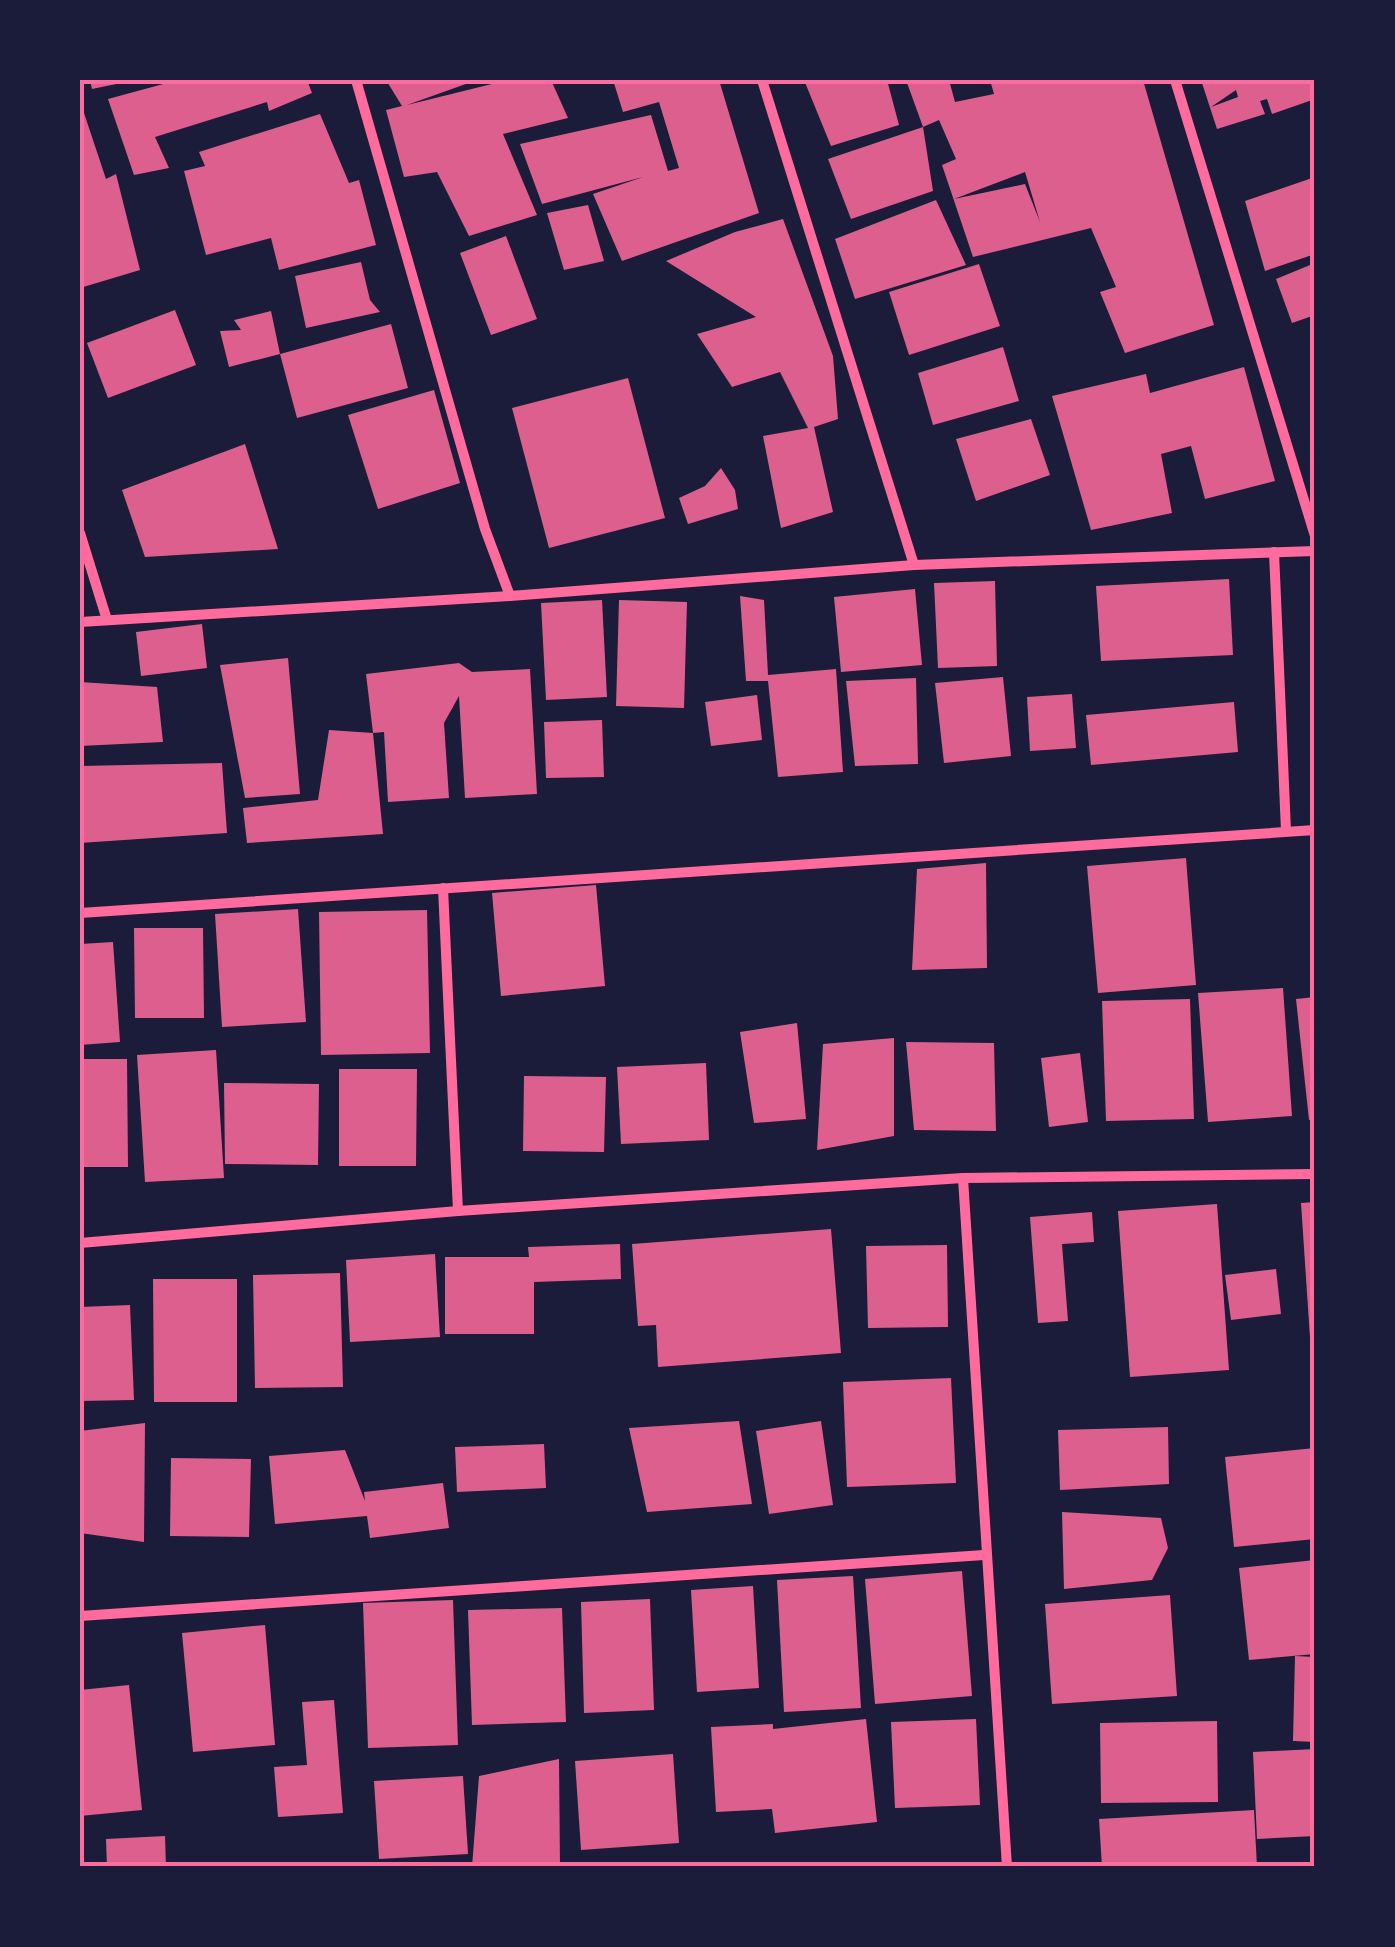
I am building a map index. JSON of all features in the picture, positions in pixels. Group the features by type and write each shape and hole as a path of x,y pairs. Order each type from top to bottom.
{"street":[{"path":"356,80 485,529 510,596"},
{"path":"762,80 914,565"},
{"path":"1175,80 1315,536"},
{"path":"80,533 107,620"},
{"path":"80,622 510,596 914,565 1315,551"},
{"path":"1274,552 1286,832"},
{"path":"80,913 1315,830"},
{"path":"443,888 458,1212"},
{"path":"80,1243 458,1212 963,1178 1315,1174"},
{"path":"963,1178 984,1555 1007,1867"},
{"path":"80,1616 984,1555"}],"building":[{"path":"90,80 125,80 126,82 92,89"},
{"path":"178,80 263,80 264,84 265,80 307,80 312,93 269,111 267,102 155,137 169,168 134,175 108,99"},
{"path":"386,80 477,80 407,105 508,80 551,80 568,118 503,134 537,215 469,236 437,172 404,177 386,110 402,106"},
{"path":"613,80 719,80 759,213 622,261 593,194 643,177 542,204 520,144 651,115 668,171 679,168 659,102 623,112"},
{"path":"804,80 887,80 899,125 831,146"},
{"path":"906,80 949,80 955,102 994,94 990,80 1021,80 1023,84 1034,80 1143,80 1214,325 1125,353 1100,292 1116,287 1091,228 973,257 942,165 956,159 939,120 923,127","holes":["1025,172 1040,222 1025,184 954,199"]},
{"path":"1201,80 1315,80 1315,99 1272,114 1267,99 1260,101 1265,114 1217,129","holes":["1236,90 1238,97 1211,107"]},
{"path":"80,101 106,179 116,174 140,270 80,288"},
{"path":"320,114 349,183 359,180 376,245 279,270 271,238 206,255 184,171 205,166 199,152"},
{"path":"923,127 933,191 851,219 828,159"},
{"path":"1315,177 1315,254 1265,271 1245,201"},
{"path":"936,200 966,265 855,299 835,239"},
{"path":"588,205 604,261 564,270 547,213"},
{"path":"783,219 833,356 838,419 814,427 833,512 781,528 763,436 808,428 780,372 732,387 697,334 756,317 666,261 735,232"},
{"path":"506,236 537,319 491,335 460,253"},
{"path":"361,262 370,300 380,312 306,328 295,276"},
{"path":"1315,263 1315,315 1292,323 1276,279"},
{"path":"979,264 1000,326 909,355 889,292"},
{"path":"175,310 196,365 108,398 87,343"},
{"path":"271,311 280,354 229,367 220,331 241,330 234,320"},
{"path":"391,324 408,388 297,418 280,354"},
{"path":"1003,347 1019,401 933,425 918,373"},
{"path":"1244,367 1275,481 1205,499 1191,446 1161,454 1172,513 1091,530 1052,396 1146,374 1150,393"},
{"path":"628,378 665,518 549,548 512,408"},
{"path":"434,390 460,483 378,509 348,415"},
{"path":"1031,419 1050,475 976,501 956,439"},
{"path":"245,444 278,549 145,557 122,490"},
{"path":"721,468 735,490 738,509 688,524 679,498 705,486"},
{"path":"1229,579 1233,655 1101,661 1096,586"},
{"path":"995,581 997,666 938,668 934,583"},
{"path":"915,589 922,665 841,672 834,597"},
{"path":"740,596 764,600 768,675 836,669 843,772 778,777 768,681 746,681"},
{"path":"602,600 607,697 546,700 541,603"},
{"path":"619,600 687,602 684,708 616,706"},
{"path":"202,624 207,668 141,676 136,632"},
{"path":"288,658 300,794 245,798 220,665"},
{"path":"459,663 472,672 530,669 537,794 465,798 459,696 444,723 449,798 388,802 384,732 373,733 366,674"},
{"path":"1003,677 1011,756 944,763 935,683"},
{"path":"916,678 918,764 855,766 846,681"},
{"path":"80,682 157,687 163,742 80,746"},
{"path":"1072,694 1076,748 1030,751 1027,697"},
{"path":"757,695 762,740 711,746 705,702"},
{"path":"1234,702 1238,752 1091,765 1086,715"},
{"path":"602,720 604,777 546,778 544,722"},
{"path":"329,730 373,733 383,834 247,843 243,808 318,800"},
{"path":"222,763 227,833 80,843 80,766"},
{"path":"1186,858 1196,985 1098,993 1087,866"},
{"path":"986,863 987,968 912,970 917,869"},
{"path":"596,885 605,986 501,996 492,893"},
{"path":"298,909 306,1022 222,1027 215,914"},
{"path":"427,910 430,1053 321,1055 319,912"},
{"path":"134,928 203,928 204,1018 135,1018"},
{"path":"113,942 120,1042 80,1045 80,944"},
{"path":"1283,988 1292,1116 1208,1122 1198,993"},
{"path":"1315,997 1315,1119 1309,1120 1296,999"},
{"path":"1190,999 1194,1119 1106,1121 1102,1001"},
{"path":"797,1023 806,1119 754,1123 740,1032"},
{"path":"894,1038 894,1136 817,1150 823,1044"},
{"path":"906,1042 994,1043 996,1131 914,1130"},
{"path":"216,1050 224,1178 145,1182 137,1055"},
{"path":"1080,1053 1088,1122 1049,1127 1041,1058"},
{"path":"80,1059 127,1059 128,1167 80,1167"},
{"path":"706,1063 709,1140 621,1144 617,1067"},
{"path":"339,1069 417,1069 416,1166 339,1166"},
{"path":"524,1076 606,1077 604,1152 523,1151"},
{"path":"224,1083 319,1084 318,1165 225,1164"},
{"path":"1315,1202 1315,1368 1312,1368 1301,1203"},
{"path":"1217,1204 1229,1370 1130,1377 1118,1211"},
{"path":"1092,1212 1094,1242 1062,1244 1068,1321 1038,1323 1030,1217"},
{"path":"831,1229 841,1353 658,1367 656,1325 638,1326 632,1244"},
{"path":"620,1244 621,1279 534,1282 534,1334 445,1334 445,1257 529,1257 528,1247"},
{"path":"947,1245 948,1327 868,1328 866,1246"},
{"path":"435,1254 440,1337 350,1342 346,1260"},
{"path":"1276,1269 1281,1314 1231,1320 1225,1275"},
{"path":"340,1273 343,1387 255,1388 253,1275"},
{"path":"153,1279 237,1279 237,1402 154,1402"},
{"path":"130,1305 134,1400 80,1401 80,1307"},
{"path":"951,1378 956,1483 847,1487 843,1382"},
{"path":"739,1421 752,1504 647,1512 629,1428"},
{"path":"821,1421 833,1505 769,1514 756,1431"},
{"path":"145,1423 144,1542 80,1533 80,1431"},
{"path":"1168,1427 1169,1484 1060,1490 1058,1430"},
{"path":"544,1444 546,1488 457,1492 455,1447"},
{"path":"1315,1448 1315,1539 1234,1547 1225,1457"},
{"path":"345,1450 365,1501 364,1492 443,1483 449,1528 370,1538 367,1516 275,1524 269,1456"},
{"path":"171,1458 251,1459 249,1537 170,1536"},
{"path":"1062,1512 1161,1518 1168,1548 1152,1580 1064,1589"},
{"path":"1315,1560 1315,1654 1249,1660 1239,1568"},
{"path":"962,1571 972,1696 875,1704 865,1579"},
{"path":"853,1576 861,1708 784,1712 777,1580"},
{"path":"753,1586 759,1688 697,1692 691,1590"},
{"path":"1170,1595 1177,1696 1052,1704 1045,1604"},
{"path":"650,1599 654,1710 584,1713 581,1602"},
{"path":"453,1600 458,1745 368,1748 363,1603"},
{"path":"562,1608 566,1722 472,1725 468,1610"},
{"path":"265,1625 275,1745 193,1752 182,1633"},
{"path":"1295,1656 1315,1657 1315,1742 1293,1741"},
{"path":"129,1685 142,1810 80,1816 80,1690"},
{"path":"334,1700 343,1813 278,1817 274,1767 307,1765 302,1702"},
{"path":"866,1719 877,1822 775,1833 772,1809 716,1812 711,1727 773,1724 773,1729"},
{"path":"976,1719 980,1805 895,1808 891,1722"},
{"path":"1217,1721 1218,1802 1101,1803 1100,1723"},
{"path":"1315,1749 1315,1836 1257,1839 1253,1752"},
{"path":"673,1754 679,1843 581,1850 575,1761"},
{"path":"559,1759 560,1867 472,1867 479,1776"},
{"path":"463,1776 468,1854 379,1859 374,1781"},
{"path":"1254,1810 1257,1867 1102,1867 1099,1819"},
{"path":"165,1836 166,1867 107,1867 106,1839"}]}
